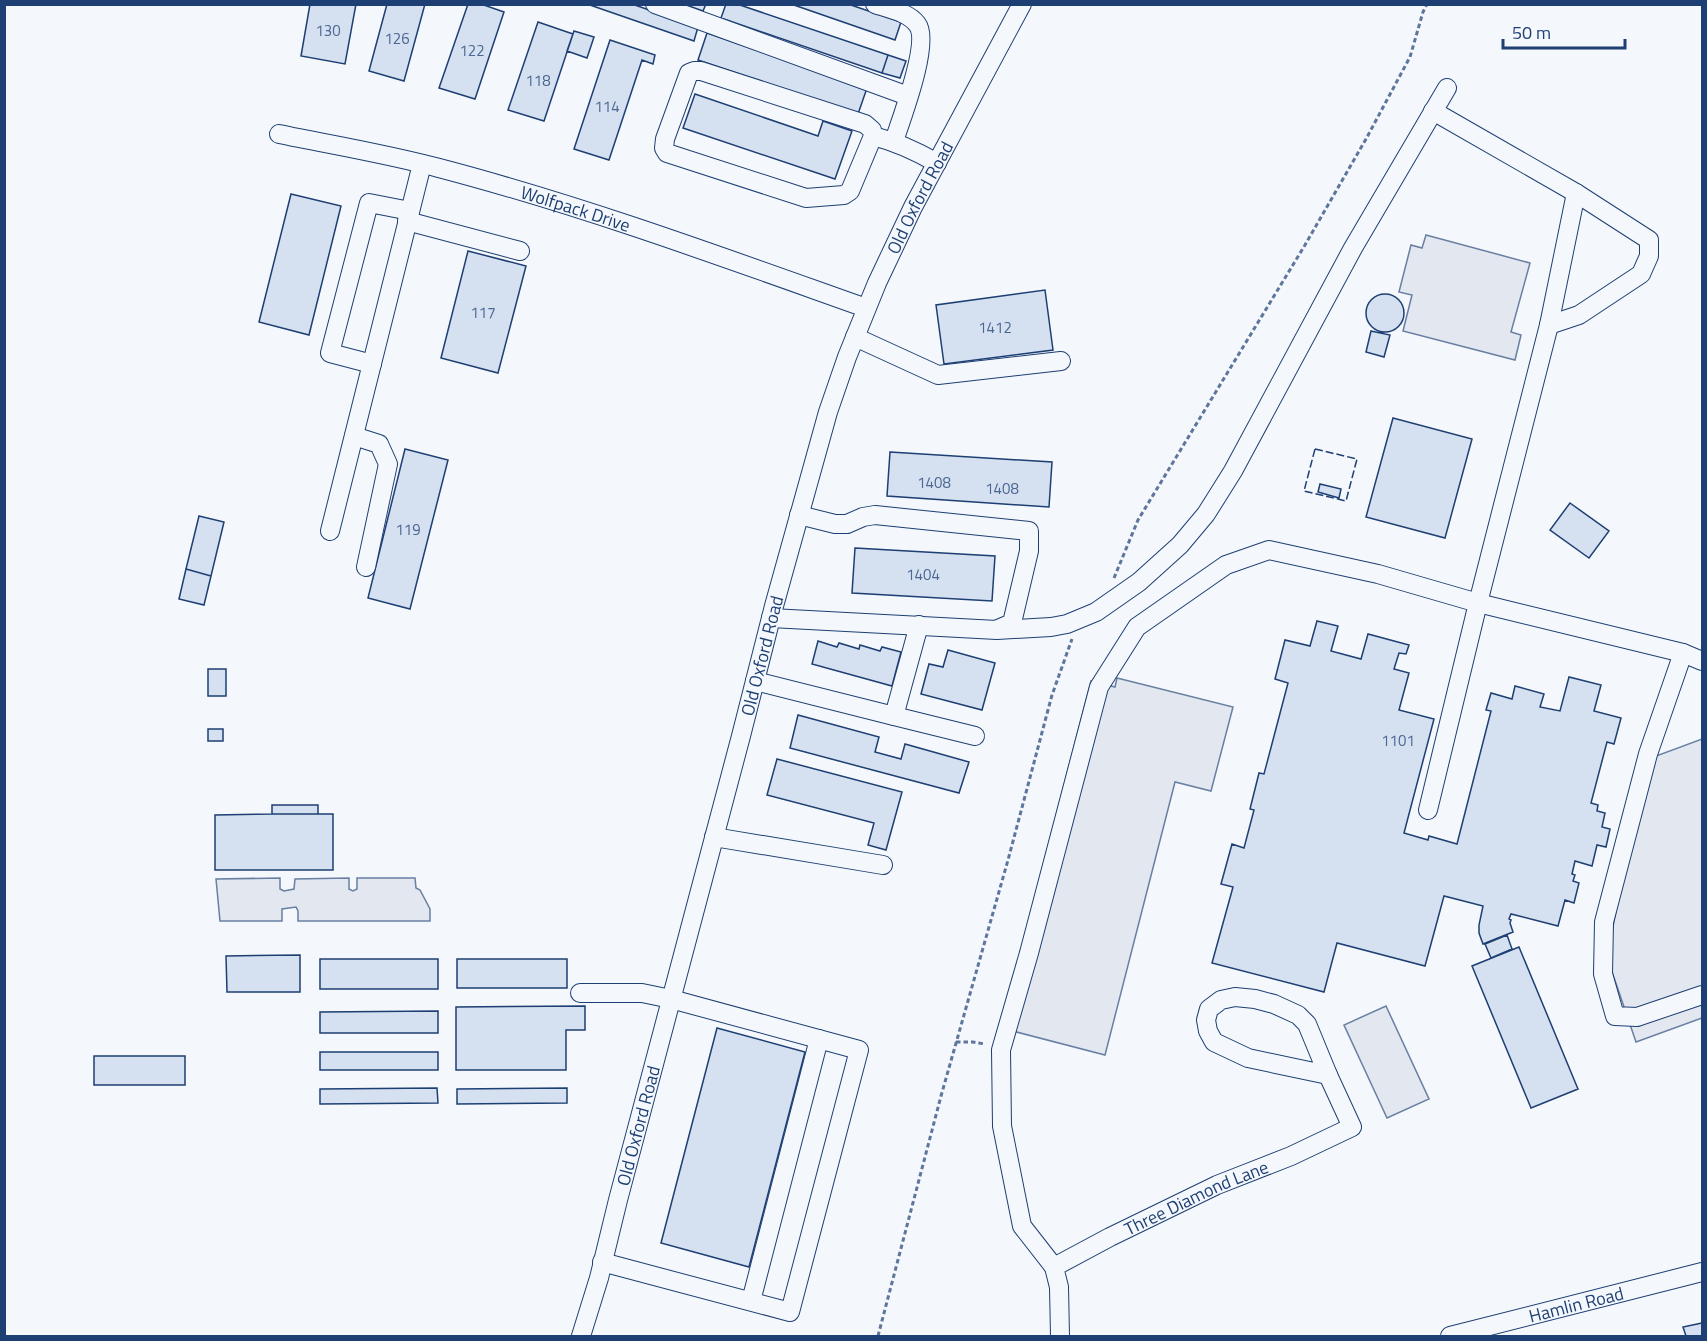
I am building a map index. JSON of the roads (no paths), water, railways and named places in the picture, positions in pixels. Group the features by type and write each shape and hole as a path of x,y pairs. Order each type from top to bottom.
{"street":[{"path":"655,4 908,96"},
{"path":"875,4 909,16 920,26 922,40 920,55 894,141"},
{"name":"Old Oxford Road","path":"581,1336 771,618 828,412 866,308 913,207 1022,4"},
{"path":"694,71 865,124 872,129 873,136 850,191 844,195 826,197 806,198 668,153 664,148 665,139 689,73 694,71"},
{"path":"771,618 997,630 1051,627 1078,619 1108,605 1139,582 1172,552 1206,514 1233,471 1353,248 1447,88"},
{"path":"1433,111 1576,194 1649,240 1649,256 1641,273 1579,315 1549,325"},
{"name":"Wolfpack Drive","path":"279,134 422,164 606,217 866,308"},
{"path":"873,136 894,141 937,163"},
{"path":"330,531 422,164"},
{"path":"1428,810 1549,325 1576,194"},
{"path":"372,363 330,352 369,203 520,251"},
{"path":"855,337 938,375 1061,361"},
{"path":"354,436 379,444 388,464 366,567"},
{"path":"799,515 835,524 847,524 862,517 875,515 1029,531 1029,551 1012,623 997,630"},
{"path":"1060,1336 1059,1287 1054,1267 1022,1226 1002,1126 1001,1050 1099,687 1137,627 1226,565 1269,550 1378,574 1478,603 1683,653 1702,661"},
{"path":"894,716 919,626"},
{"path":"1683,653 1648,754 1604,922 1603,974 1615,1016 1637,1017 1702,995"},
{"path":"755,681 975,736"},
{"path":"714,837 883,865"},
{"path":"580,993 642,993 860,1050 790,1312 602,1262"},
{"name":"Three Diamond Lane","path":"1054,1267 1217,1185 1291,1156 1352,1127 1307,1024 1298,1015 1274,1004 1255,999 1235,997 1221,1000 1209,1009 1206,1020 1208,1031 1214,1042 1248,1058 1328,1075"},
{"path":"751,1301 819,1039"},
{"name":"Hamlin Road","path":"1450,1336 1702,1272"}]}
